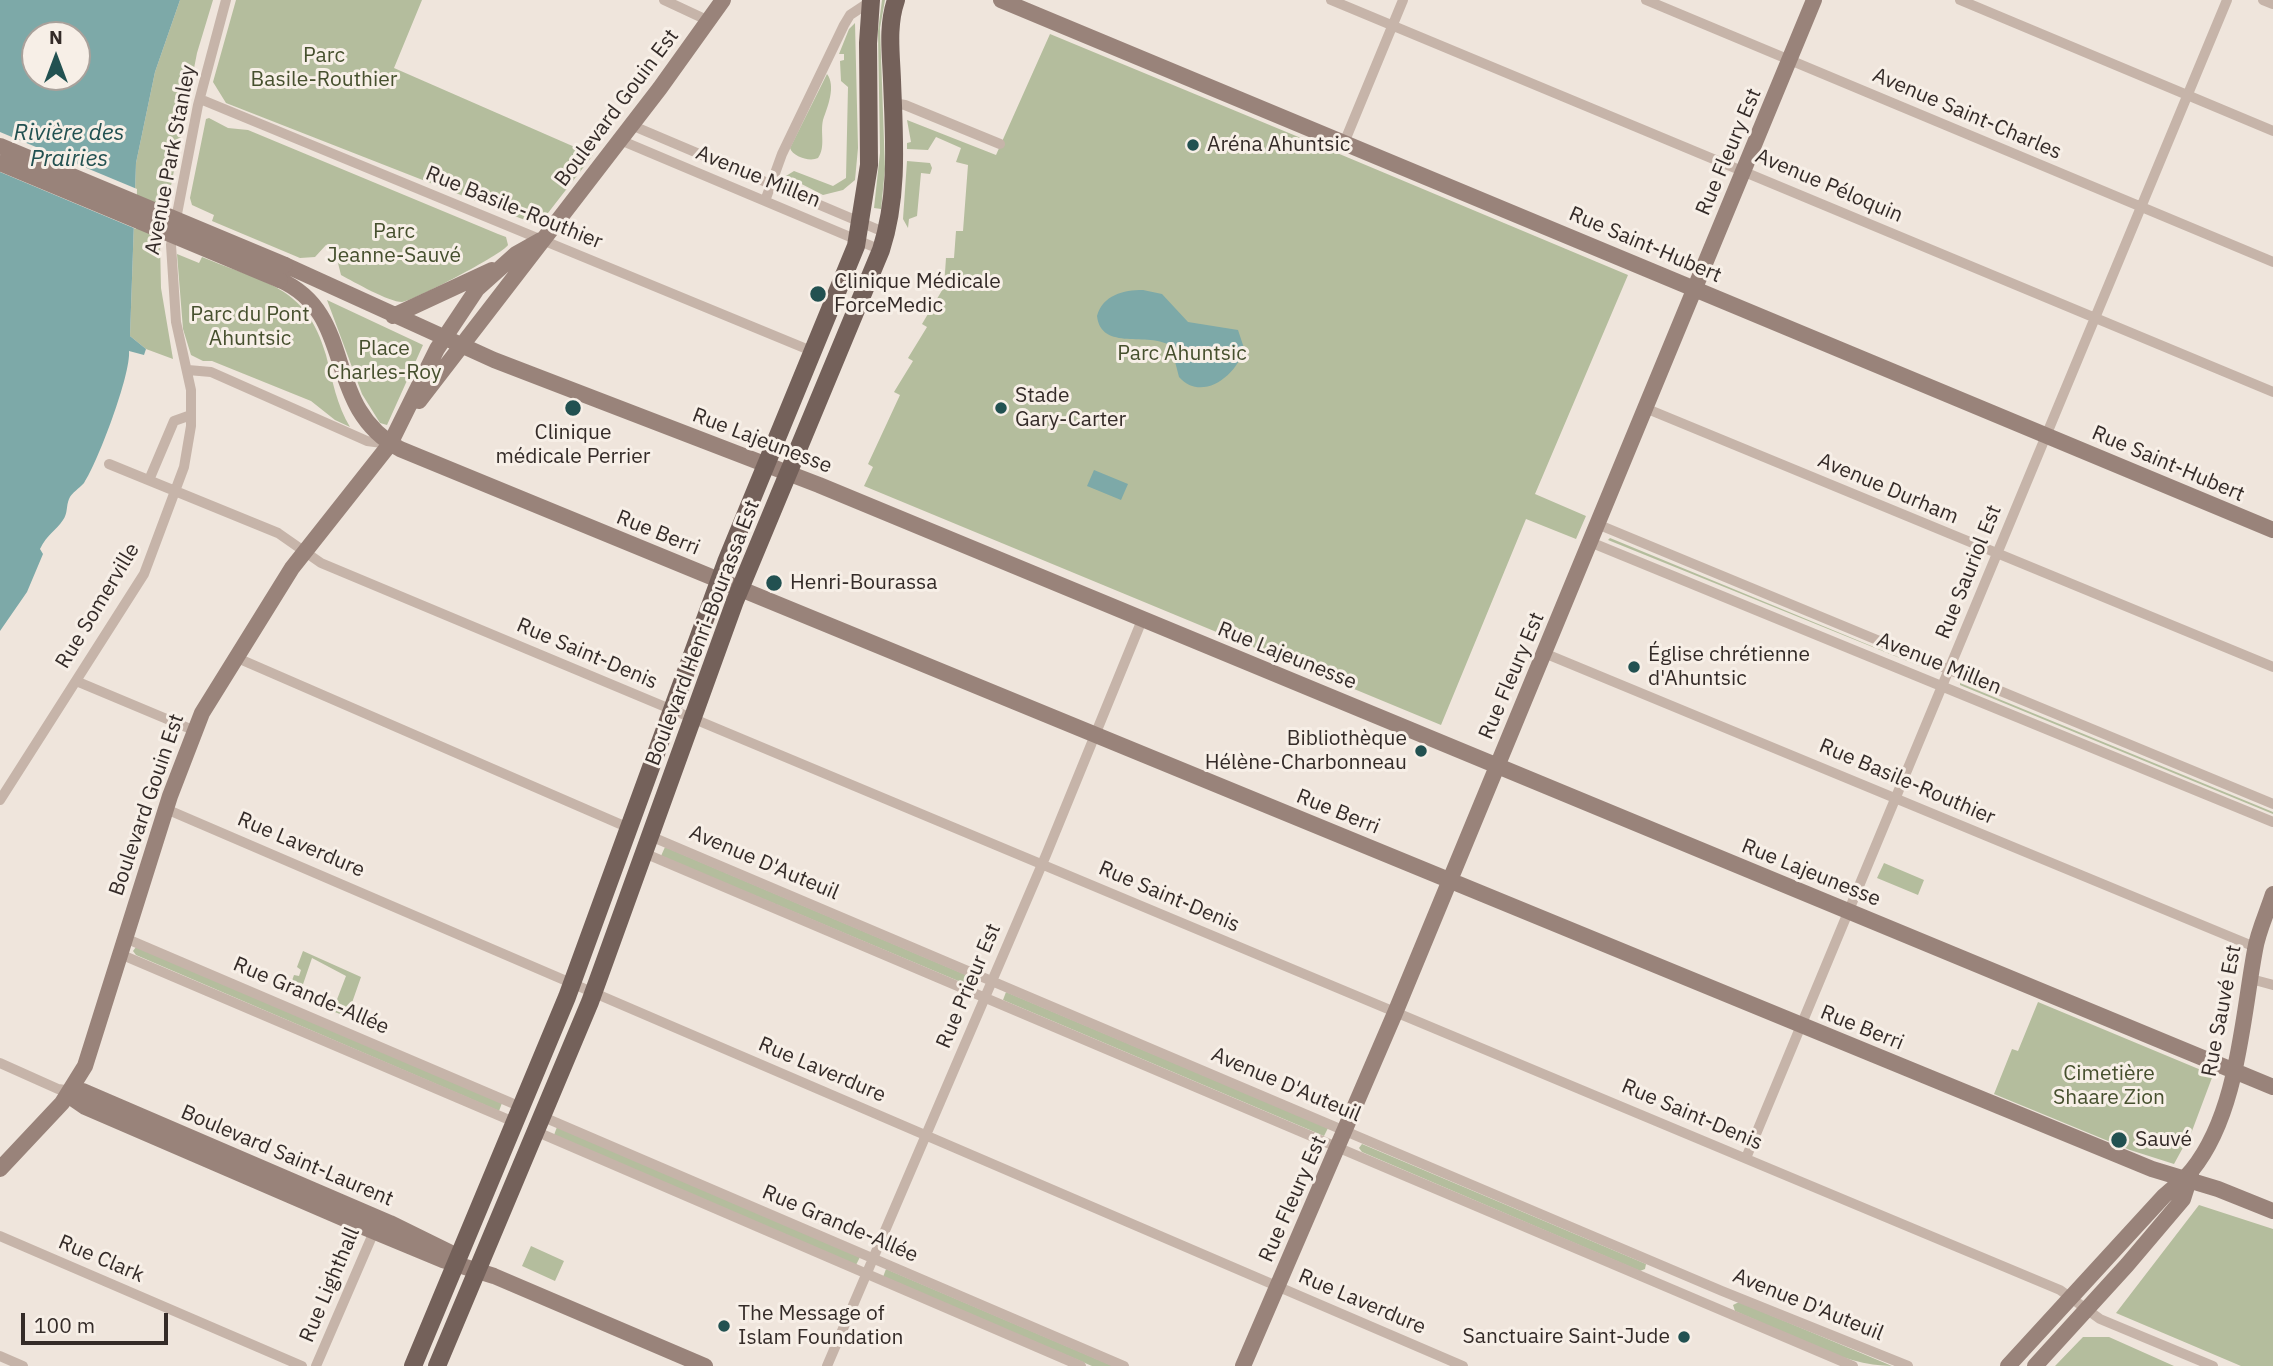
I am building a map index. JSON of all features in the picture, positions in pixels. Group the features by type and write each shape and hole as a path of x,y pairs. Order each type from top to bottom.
{"main road":[{"name":"Boulevard Gouin Est","path":"404,419 526,264 541,240 631,125 723,0"},
{"name":"Boulevard Henri-Bourassa Est","path":"413,1366 572,983 719,580 858,240 869,157 868,43 871,0"},
{"name":"Boulevard Henri-Bourassa Est","path":"437,1366 482,1271 538,1124 594,992 740,589 884,241 894,178 890,40 896,0"},
{"name":"Rue Saint-Hubert","path":"1001,0 2273,530"},
{"name":"Rue Fleury Est","path":"1243,1366 1339,1148 1814,0"},
{"path":"0,146 282,272"},
{"path":"0,163 282,272"},
{"name":"Boulevard Gouin Est","path":"0,1169 68,1092 90,1055 193,730 235,657 304,552 390,444 444,338 480,285 498,268 541,240"},
{"path":"393,316 479,273 498,268"},
{"name":"Rue Lajeunesse","path":"282,272 461,344 500,363 789,474 2273,1087"},
{"name":"Rue Berri","path":"282,272 320,312 356,409 373,431 390,444 1801,1025 2273,1211"},
{"name":"Rue Sauvé Est","path":"2008,1366 2188,1177 2213,1131 2234,1071 2255,947 2273,894"},
{"name":"Boulevard Saint-Laurent","path":"68,1092 83,1091 377,1225 705,1366"},
{"name":"Rue Sauvé Est","path":"2035,1366 2088,1310 2183,1199 2188,1177"}],"street":[{"name":"Avenue Park Stanley","path":"188,370 177,330 170,257 200,99 226,0"},
{"path":"664,0 709,22"},
{"name":"Boulevard Henri-Bourassa Est","path":"765,201 782,153 844,25 850,15 871,0"},
{"name":"Avenue Péloquin","path":"1331,0 2273,392"},
{"path":"1344,143 1404,0"},
{"name":"Avenue Saint-Charles","path":"1646,0 2273,262"},
{"path":"1960,0 2273,131"},
{"name":"Rue Sauriol Est","path":"1746,1158 2227,0"},
{"path":"2263,0 2273,4"},
{"name":"Rue Basile-Routhier","path":"200,99 814,352"},
{"path":"893,103 905,105 1000,144"},
{"name":"Avenue Millen","path":"631,125 862,220 884,241"},
{"name":"Avenue Millen","path":"620,139 858,240 884,241"},
{"name":"Rue Somerville","path":"0,800 144,574 186,457 191,415 188,370"},
{"name":"Rue Berri","path":"188,370 211,372 367,441 390,444"},
{"name":"Avenue Durham","path":"1645,408 2273,667"},
{"path":"149,480 174,421 191,415"},
{"name":"Rue Saint-Denis","path":"109,464 278,533 320,564 1746,1158 2072,1297 2104,1321 2213,1366"},
{"name":"Avenue Millen","path":"1597,524 2273,804"},
{"name":"Avenue Millen","path":"1590,542 2273,822"},
{"name":"Rue Prieur Est","path":"827,1366 985,998 1142,620"},
{"name":"Rue Basile-Routhier","path":"1544,653 2255,947"},
{"path":"235,657 629,828"},
{"path":"76,681 193,730"},
{"name":"Rue Laverdure","path":"166,809 1463,1366"},
{"name":"Avenue D'Auteuil","path":"647,845 992,981 1908,1366"},
{"name":"Avenue D'Auteuil","path":"647,845 985,998 1853,1366"},
{"name":"Rue Grande-Allée","path":"125,938 517,1114"},
{"name":"Rue Grande-Allée","path":"120,954 517,1114"},
{"path":"2251,979 2273,985"},
{"name":"Boulevard Saint-Laurent","path":"0,1063 68,1092"},
{"name":"Rue Grande-Allée","path":"538,1124 873,1259 1124,1366"},
{"name":"Rue Grande-Allée","path":"538,1124 867,1274 1081,1366"},
{"name":"Rue Lighthall","path":"316,1366 377,1225"},
{"name":"Rue Clark","path":"0,1236 302,1366"},
{"path":"0,1356 23,1366"}],"green space":[{"path":"180,0 213,0 197,53 160,242 161,288 173,359 146,349 130,336 136,163 155,72"},
{"name":"Parc Basile-Routhier","path":"236,0 422,0 394,68 593,155 541,222 535,224 226,103 213,82"},
{"path":"882,0 885,0 880,28 885,169 881,209 874,208 880,153 878,31"},
{"path":"855,23 858,148 855,180 843,190 823,195 786,176 794,171 833,186 846,178 848,87 841,81 840,61 844,60 844,54 839,54 849,29"},
{"name":"Parc Ahuntsic","path":"1050,34 1313,143 1317,148 1318,145 1628,275 1535,494 1586,516 1576,539 1526,519 1441,725 864,486 873,467 868,464 900,395 894,392 913,361 908,358 927,327 922,324 944,287 946,258 954,258 956,231 963,231 968,165 956,162 961,148 936,137 928,150 907,149 907,143 911,142 907,120 996,155"},
{"path":"827,74 831,90 822,125 822,149 818,158 802,158 790,148"},
{"name":"Parc Jeanne-Sauvé","path":"206,119 228,128 248,130 506,237 508,245 475,267 410,300 396,301 380,295 341,275 336,255 326,245 315,257 300,258 212,221 214,215 192,205 190,198"},
{"path":"907,161 930,163 932,168 930,174 921,173 917,216 909,219 908,228 903,219"},
{"name":"Parc du Pont Ahuntsic","path":"177,254 199,263 202,257 263,281 279,289 307,313 317,331 338,401 350,427 335,420 311,401 191,355 183,329"},
{"name":"Place Charles-Roy","path":"327,300 423,345 387,425 380,423 362,394"},
{"path":"1610,538 1932,671 1608,540"},
{"path":"1960,685 2273,812 2273,814"},
{"path":"665,847 978,980 975,988 661,856"},
{"path":"1884,863 1924,880 1918,895 1877,878"},
{"path":"136,947 502,1103 499,1111 136,955 133,951"},
{"path":"303,951 361,977 347,1017 330,1010 346,976 312,958 299,996 288,992 294,975 299,976 301,970 297,967"},
{"path":"1006,992 1328,1128 1324,1136 1003,1000"},
{"name":"Cimetière Shaare Zion","path":"2038,1002 2213,1075 2192,1131 2174,1164 2130,1150 1994,1094 2012,1049 2018,1051"},
{"path":"557,1127 860,1257 856,1265 554,1135"},
{"path":"1362,1144 1646,1264 1645,1269 1640,1271 1362,1152 1359,1148"},
{"path":"2199,1205 2273,1229 2273,1366 2241,1366 2116,1313"},
{"path":"531,1246 564,1261 555,1281 522,1266"},
{"path":"886,1269 1113,1366 1092,1366 883,1277"},
{"path":"1739,1302 1892,1366 1853,1360 1813,1346 1735,1311 1733,1305"},
{"path":"2083,1337 2109,1337 2174,1366 2055,1366"}],"water":[{"name":"Rivière des Prairies","path":"0,0 180,0 155,72 136,163 130,336 146,349 144,355 129,351 125,378 97,457 84,483 70,497 63,520 40,549 43,554 27,592 0,631"},
{"path":"1143,290 1162,294 1188,322 1238,330 1244,348 1235,368 1218,382 1198,387 1179,377 1171,346 1162,342 1107,334 1100,327 1097,316 1104,303 1121,293"},
{"path":"1094,470 1128,484 1121,500 1087,486"}],"pier":[{"path":"0,132 137,189 136,229 0,172"}],"place":[{"name":"Aréna Ahuntsic","path":"1193,145"},
{"name":"Clinique Médicale ForceMedic","path":"818,294"},
{"name":"Clinique médicale Perrier","path":"573,408"},
{"name":"Stade Gary-Carter","path":"1001,408"},
{"name":"Henri-Bourassa","path":"774,583"},
{"name":"Église chrétienne d'Ahuntsic","path":"1634,667"},
{"name":"Bibliothèque Hélène-Charbonneau","path":"1421,751"},
{"name":"Sauvé","path":"2119,1140"},
{"name":"The Message of Islam Foundation","path":"724,1326"},
{"name":"Sanctuaire Saint-Jude","path":"1684,1337"}]}
